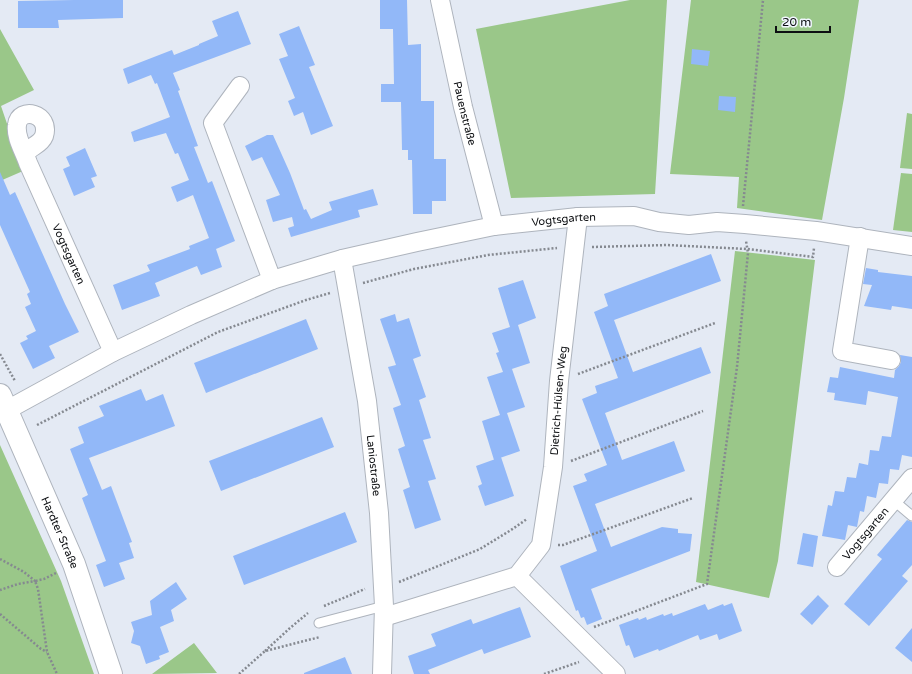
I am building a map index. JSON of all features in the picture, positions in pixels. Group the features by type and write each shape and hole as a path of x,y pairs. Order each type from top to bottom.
{"street":[{"name":"Pauenstraße","path":"440,0 463,107 494,226"},
{"path":"240,86 213,123 272,280"},
{"name":"Vogtsgarten","path":"25,155 113,352"},
{"name":"Vogtsgarten","path":"3,402 191,315 272,280 342,260 494,226 578,217 634,216 659,222 689,225 717,222 816,231 912,246"},
{"name":"Dietrich-Hülsen-Weg","path":"542,545 553,467 559,381 578,217"},
{"path":"860,237 842,351 891,360"},
{"name":"Laniostraße","path":"342,260 367,401 379,513 384,611 382,674"},
{"name":"Hardter Straße","path":"3,402 74,564 111,674"},
{"name":"Vogtsgarten","path":"837,567 912,478"},
{"path":"384,611 517,576 542,545"},
{"path":"517,576 616,674"}],"lane":[{"name":"Vogtsgarten","path":"893,500 912,516"},
{"path":"319,623 384,611"}],"path":[{"path":"577,634 707,584 736,366 747,249 743,209 762,0"},
{"path":"37,425 218,332 306,300 414,269 481,257 575,247 667,245 747,249 813,257 816,231"},
{"path":"559,381 715,323"},
{"path":"542,545 564,545 692,498"},
{"path":"0,560 24,572 35,581 38,589 47,652 57,674"},
{"path":"0,590 18,584 44,579 74,564"},
{"path":"0,614 41,650 47,652"},
{"path":"239,674 265,651 324,636"},
{"path":"544,674 584,660 594,651"}],"green space":[{"path":"630,0 667,0 655,194 511,198 476,29"},
{"path":"691,0 859,0 844,98 822,220 737,208 739,177 670,174"},
{"path":"0,29 34,90 1,106 23,171 0,181"},
{"path":"907,113 912,114 912,169 900,168"},
{"path":"901,173 912,174 912,232 893,230"},
{"path":"735,251 815,260 778,561 769,598 696,582"},
{"path":"0,445 61,581 94,674 0,674"},
{"path":"194,643 217,673 152,674"}],"building":[{"path":"123,0 123,18 58,20 59,28 18,28 18,1"},
{"path":"380,0 407,0 408,45 421,44 421,101 434,101 434,159 446,159 446,201 432,201 432,214 413,214 412,160 408,160 408,150 402,150 401,102 381,102 381,84 394,84 393,29 380,29"},
{"path":"238,11 251,44 173,73 198,146 194,147 208,183 212,181 235,241 216,249 222,267 201,275 197,266 155,283 160,296 122,310 113,285 150,271 147,265 190,249 189,246 209,238 193,195 177,202 171,187 189,180 178,153 175,154 166,133 134,142 131,132 170,117 157,83 155,84 151,75 128,84 123,69 172,50 174,55 218,36 212,21"},
{"path":"299,26 315,65 309,67 333,126 311,135 303,112 294,116 288,101 295,98 279,59 288,56 279,34"},
{"path":"692,49 710,51 708,66 691,64"},
{"path":"719,96 736,97 735,112 718,110"},
{"path":"267,135 273,135 304,210 306,209 311,219 332,210 329,202 373,189 378,205 358,210 360,217 291,237 288,228 294,226 292,217 273,222 266,200 280,195 262,157 252,161 245,146"},
{"path":"85,148 97,176 91,178 95,187 74,196 63,169 70,166 66,157"},
{"path":"0,172 10,195 15,192 79,332 49,346 55,358 33,369 20,343 28,339 26,336 36,331 25,307 31,304 27,294 30,292 0,225"},
{"path":"711,254 721,281 614,320 633,372 701,347 711,373 605,413 622,460 674,441 685,471 595,504 611,547 662,527 678,529 678,533 692,534 690,551 591,589 602,619 587,625 584,617 581,618 578,610 576,611 560,566 597,551 573,486 587,481 584,474 607,465 582,399 597,393 595,386 618,378 594,312 608,306 604,294"},
{"path":"866,268 878,270 878,272 912,276 912,309 892,306 891,310 864,306 872,285 863,284"},
{"path":"523,280 536,318 518,325 530,363 503,372 496,353 499,352 492,333 510,327 498,288"},
{"path":"395,314 397,322 409,318 421,356 413,359 426,397 419,400 431,438 423,440 436,479 428,481 441,520 415,529 403,490 410,487 398,449 405,446 393,408 401,405 388,367 396,365 380,319"},
{"path":"306,319 318,349 206,393 194,363"},
{"path":"900,355 912,357 912,457 902,455 899,470 890,469 888,484 879,483 876,498 867,496 864,512 860,511 857,527 848,525 845,540 822,536 828,505 832,506 835,491 844,492 847,477 856,478 859,463 868,465 870,450 879,451 882,436 891,437 898,397 868,391 866,405 834,400 835,393 827,392 830,377 838,378 840,367 894,378 895,370 901,362"},
{"path":"512,369 525,407 507,413 520,451 494,460 482,421 500,415 487,377"},
{"path":"141,389 146,401 163,394 175,426 89,458 102,490 111,486 132,542 129,543 134,558 119,563 125,579 104,587 96,565 106,561 82,498 88,495 70,449 84,443 78,427 104,416 99,406"},
{"path":"322,417 334,447 221,491 209,461"},
{"path":"501,457 514,496 485,506 478,486 482,484 476,466"},
{"path":"345,512 357,542 244,585 233,556"},
{"path":"907,520 912,522 912,565 902,576 908,581 869,626 844,604 882,559 877,555"},
{"path":"803,533 818,536 813,567 797,564"},
{"path":"176,582 187,599 171,610 174,621 160,627 169,652 159,656 160,659 146,664 140,646 131,643 134,631 131,622 152,615 150,601"},
{"path":"818,595 829,606 812,625 800,614"},
{"path":"732,603 742,631 719,640 717,634 700,640 698,635 659,651 658,649 634,658 629,645 626,646 619,625 638,618 639,620 646,617 647,620 663,614 664,616 672,613 673,616 705,604 708,610 723,604 724,606"},
{"path":"520,607 531,637 484,654 482,649 428,670 430,674 414,674 408,656 436,646 431,634 471,619 473,624"},
{"path":"912,628 912,662 895,648"},
{"path":"345,657 352,674 304,674 304,673"}]}
